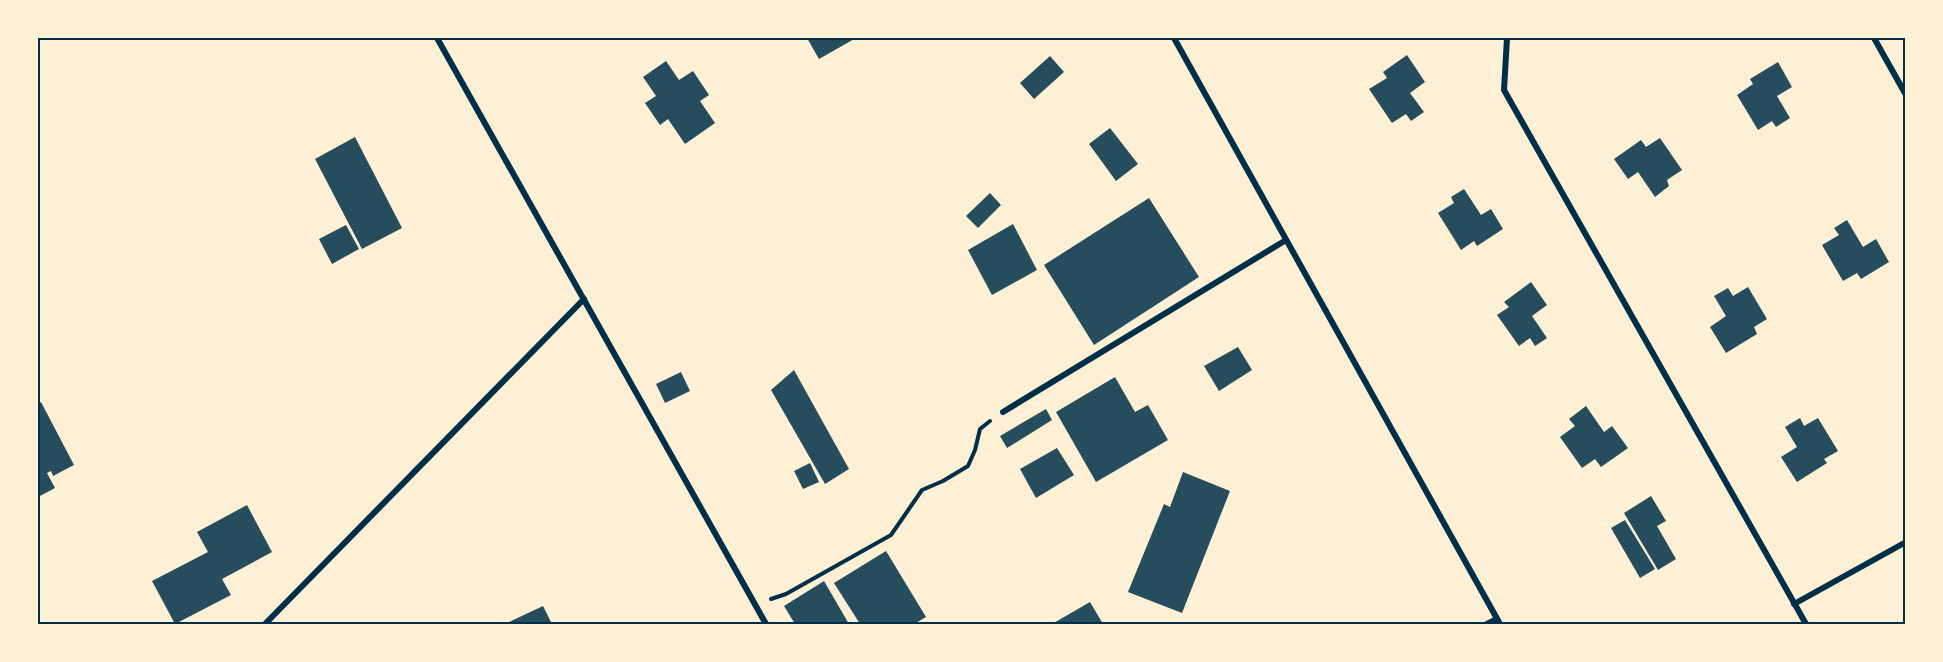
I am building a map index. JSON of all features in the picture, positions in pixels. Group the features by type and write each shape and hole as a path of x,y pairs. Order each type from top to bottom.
{"street":[{"path":"437,38 766,624"},
{"path":"1174,38 1499,622 1487,624"},
{"path":"1507,38 1504,90 1806,624"},
{"path":"1874,38 1905,95"},
{"path":"1003,412 1286,240"},
{"path":"265,624 584,299"},
{"path":"1794,603 1905,542"}],"path":[{"path":"754,603 786,594 891,535 922,490 968,466 980,429 1003,412"}],"building":[{"path":"807,38 856,38 819,59"},
{"path":"1407,55 1425,82 1410,93 1424,112 1411,121 1406,114 1392,123 1369,89 1387,78 1383,72"},
{"path":"1050,56 1064,72 1034,99 1020,83"},
{"path":"666,61 679,80 693,71 709,95 700,101 715,123 685,144 668,119 660,125 645,103 656,96 643,77"},
{"path":"1778,62 1792,87 1777,96 1790,118 1776,127 1772,121 1758,130 1737,95 1753,84 1750,79"},
{"path":"1110,128 1138,164 1116,181 1089,144"},
{"path":"355,137 402,228 362,249 315,159"},
{"path":"1660,138 1682,170 1667,180 1669,186 1655,197 1638,172 1628,179 1614,159 1641,140 1646,147"},
{"path":"1464,189 1481,215 1491,209 1503,229 1477,246 1474,241 1461,250 1438,213 1454,203 1451,197"},
{"path":"990,193 1001,205 978,228 966,216"},
{"path":"1149,198 1199,277 1094,345 1044,265"},
{"path":"1847,220 1863,247 1876,239 1889,262 1861,279 1857,273 1843,281 1822,245 1839,235 1834,228"},
{"path":"1013,224 1037,270 992,295 968,250"},
{"path":"346,225 359,249 332,264 319,239"},
{"path":"1531,282 1547,305 1532,316 1547,338 1535,346 1530,338 1519,346 1497,315 1509,307 1504,302"},
{"path":"1748,287 1767,319 1754,327 1757,334 1726,353 1710,327 1726,316 1714,296 1728,288 1733,296"},
{"path":"1238,347 1252,370 1219,391 1204,366"},
{"path":"794,370 849,469 825,484 771,390"},
{"path":"681,372 690,391 665,403 656,384"},
{"path":"1115,377 1135,412 1148,405 1168,440 1096,482 1056,412"},
{"path":"41,402 74,465 53,476 51,471 47,473 55,488 38,497 38,404"},
{"path":"1586,406 1604,432 1612,426 1628,448 1601,467 1595,459 1582,468 1560,437 1575,426 1569,419"},
{"path":"1046,409 1052,420 1007,448 1000,436"},
{"path":"1800,418 1804,426 1818,418 1838,451 1824,459 1827,463 1797,482 1781,457 1797,447 1785,427"},
{"path":"1057,448 1074,475 1036,498 1020,469"},
{"path":"810,463 819,482 803,489 794,471"},
{"path":"1183,472 1230,491 1182,613 1128,592 1164,504 1170,507"},
{"path":"1651,496 1666,521 1657,526 1676,559 1658,570 1624,513"},
{"path":"247,505 272,552 222,579 231,595 175,624 152,581 208,552 197,532"},
{"path":"1625,520 1655,569 1640,578 1611,528"},
{"path":"886,551 926,617 914,624 860,624 834,583"},
{"path":"824,581 849,624 795,624 784,606"},
{"path":"1090,602 1103,624 1052,624"},
{"path":"543,606 552,624 505,624"}]}
